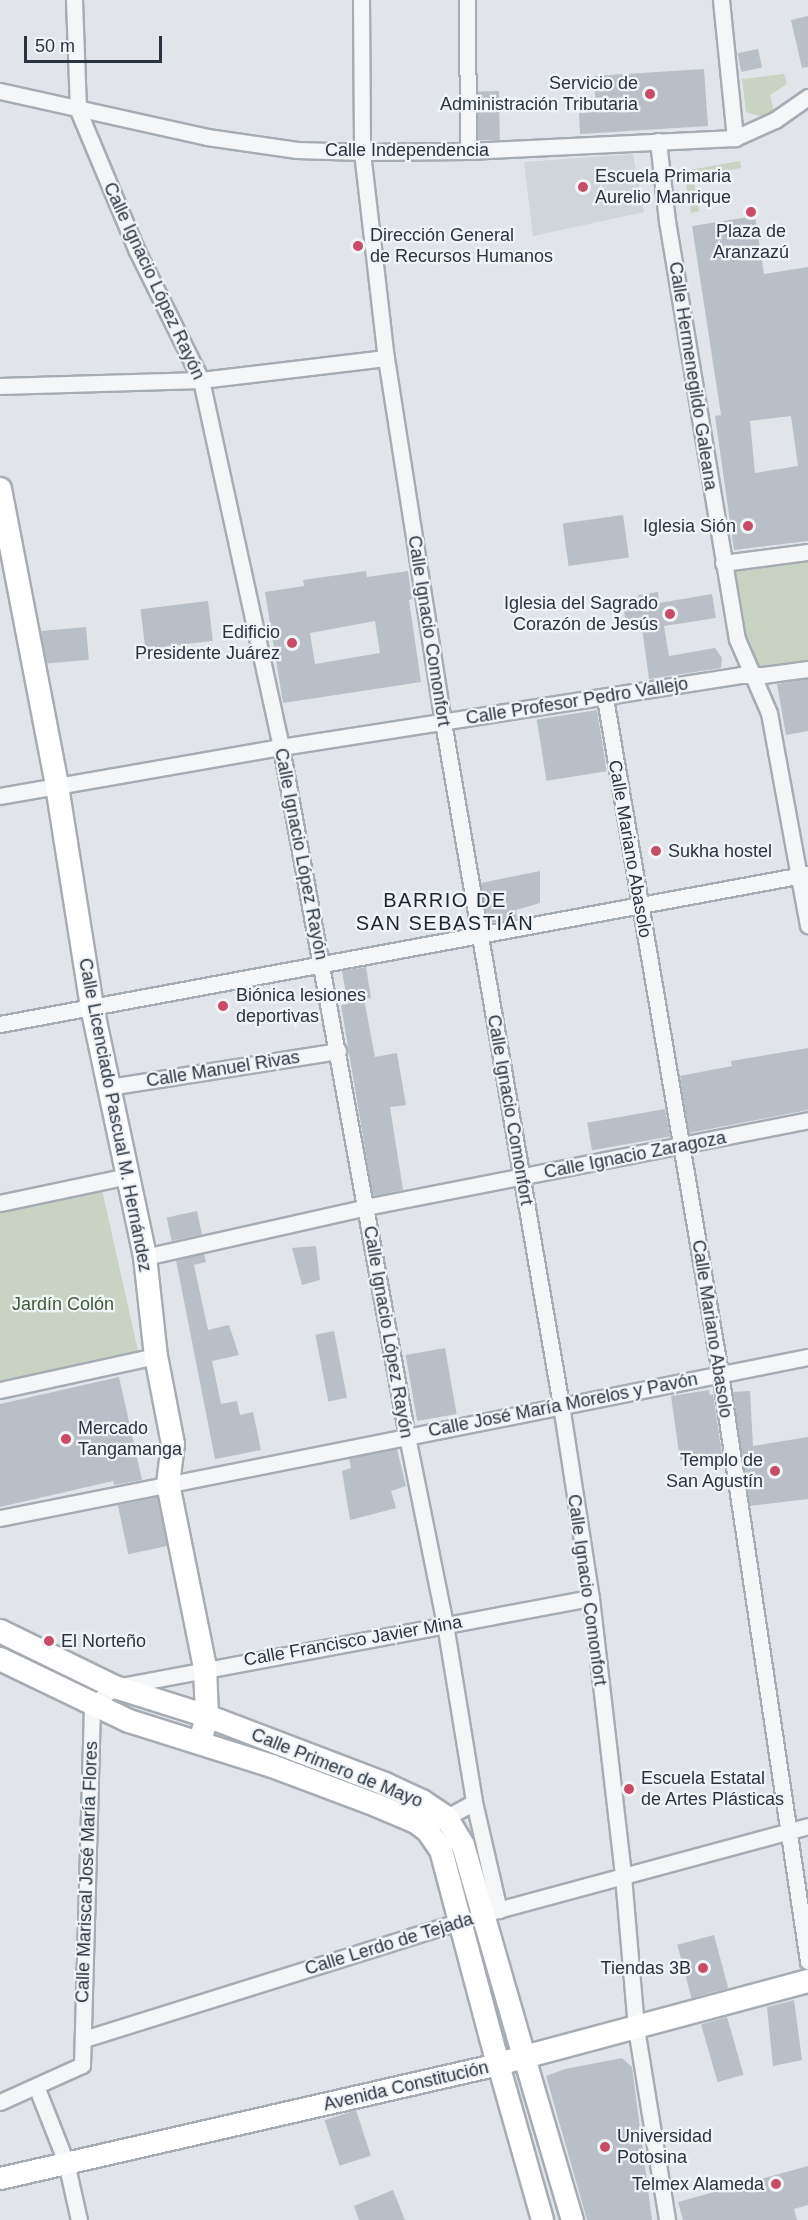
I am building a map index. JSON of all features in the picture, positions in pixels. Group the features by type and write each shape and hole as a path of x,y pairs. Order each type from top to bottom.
{"main road":[{"name":"Calle Licenciado Pascual M. Hernández","path":"0,489 57,786 92,1006 145,1257 156,1356 173,1444 168,1484 205,1668 207,1716 200,1742"},
{"name":"Calle Primero de Mayo","path":"0,1631 116,1687 207,1716 386,1784 422,1801 446,1817 463,1845 492,1912 524,2056 572,2220"},
{"name":"Calle Primero de Mayo","path":"0,1659 129,1721 272,1766 376,1805 416,1822 427,1830 441,1850 542,2220"},
{"path":"237,1754 245,1731"},
{"path":"272,1766 279,1744"},
{"path":"301,1778 310,1756"},
{"path":"333,1789 343,1768"},
{"path":"376,1805 386,1784"},
{"path":"447,1873 471,1868"},
{"name":"Avenida Constitución","path":"0,2178 498,2064 808,1981"}],"street":[{"name":"Calle Ignacio López Rayón","path":"74,0 78,110 137,250 201,380 281,747 407,1436 445,1624 492,1912"},
{"name":"Calle Ignacio Comonfort","path":"362,0 362,152 386,358 443,722 561,1405 591,1598 623,1876 636,2028 667,2220"},
{"path":"467,0 468,151"},
{"path":"721,0 735,138"},
{"name":"Calle Independencia","path":"0,91 207,137 297,150 362,152 468,151 735,138 775,120 808,98"},
{"name":"Calle Hermenegildo Galeana","path":"658,141 667,221 723,562 740,650 758,675 769,713 804,875 808,924"},
{"path":"0,386 201,380 386,358"},
{"path":"723,562 808,552"},
{"name":"Calle Profesor Pedro Vallejo","path":"0,796 281,747 808,669"},
{"name":"Calle Mariano Abasolo","path":"605,698 720,1373 808,1961"},
{"path":"0,1023 804,875"},
{"name":"Calle Manuel Rivas","path":"109,1087 338,1051"},
{"name":"Calle Ignacio Zaragoza","path":"145,1257 366,1207 808,1120"},
{"path":"0,1203 128,1176"},
{"path":"0,1390 156,1356"},
{"name":"Calle José María Morelos y Pavón","path":"0,1518 808,1357"},
{"name":"Calle Francisco Javier Mina","path":"116,1687 205,1668 591,1598"},
{"path":"92,1705 116,1687"},
{"name":"Calle Mariscal José María Flores","path":"84,2040 92,1705"},
{"path":"427,1830 474,1802"},
{"name":"Calle Lerdo de Tejada","path":"84,2040 460,1921 808,1826"},
{"path":"0,2103 82,2065 84,2040"},
{"path":"36,2086 66,2162 79,2220"}],"shaded area":[{"name":"Escuela Primaria Aurelio Manrique","path":"633,154 644,212 533,236 524,162"}],"green space":[{"path":"784,74 787,84 770,95 774,111 763,117 746,112 742,79"},
{"path":"740,161 741,168 693,177 699,211 691,213 684,171"},
{"path":"808,544 808,666 763,674 749,662 731,567 741,553"},
{"name":"Jardín Colón","path":"102,1190 138,1351 0,1382 0,1212"}],"building":[{"path":"808,16 808,67 802,68 791,20"},
{"path":"758,49 762,68 741,72 737,53"},
{"name":"Servicio de Administración Tributaria","path":"704,69 708,126 580,134 579,113 596,112 594,76"},
{"path":"477,91 499,91 500,140 478,140"},
{"path":"755,216 764,274 808,267 808,541 734,550 715,416 721,415 692,226","holes":["791,416 798,466 755,473 750,421"]},
{"path":"623,515 629,558 569,566 563,523"},
{"name":"Edificio Presidente Juárez","path":"366,571 367,577 408,571 412,599 409,600 421,682 283,703 265,592 304,586 303,580","holes":["375,621 380,653 315,664 310,633"]},
{"path":"658,592 659,603 712,594 716,618 664,626 669,656 715,648 722,658 721,668 649,679 642,628 627,631 624,611 641,608 638,595"},
{"path":"208,601 213,641 145,649 141,609"},
{"path":"86,627 89,660 44,664 41,631"},
{"path":"808,679 808,731 786,735 777,684"},
{"path":"597,710 607,771 546,781 537,720"},
{"path":"540,871 540,903 516,910 517,918 488,924 481,883"},
{"path":"366,967 371,998 364,999 375,1057 397,1053 406,1105 390,1107 403,1190 373,1196 341,1005 348,1004 342,971"},
{"path":"808,1048 808,1110 689,1133 680,1076 732,1066 731,1061"},
{"path":"665,1109 670,1137 592,1150 587,1123"},
{"path":"197,1211 202,1234 172,1241 167,1217"},
{"path":"316,1246 320,1280 302,1285 292,1248"},
{"path":"204,1254 206,1262 194,1265 208,1330 229,1325 239,1355 212,1361 221,1404 237,1401 240,1415 253,1412 261,1450 215,1459 176,1260"},
{"path":"334,1331 347,1398 328,1401 315,1335"},
{"path":"445,1348 457,1414 417,1421 406,1355"},
{"name":"Mercado Tangamanga","path":"119,1377 142,1480 114,1485 113,1481 0,1507 0,1404"},
{"path":"709,1390 710,1395 713,1394 722,1454 680,1460 671,1396"},
{"name":"Templo de San Agustín","path":"750,1391 753,1446 808,1437 808,1499 750,1506 733,1392"},
{"path":"397,1449 406,1486 391,1491 396,1508 350,1520 342,1471 351,1468 349,1458"},
{"path":"157,1497 167,1546 128,1554 118,1505"},
{"name":"Tiendas 3B","path":"714,1935 728,1988 692,1998 677,1945"},
{"path":"794,2000 802,2060 773,2066 767,2007"},
{"path":"727,2017 744,2075 718,2082 701,2024"},
{"name":"Universidad Potosina","path":"622,2058 632,2067 652,2220 587,2220 546,2076 565,2069"},
{"path":"356,2110 371,2156 339,2166 325,2120"},
{"name":"Telmex Alameda","path":"808,2166 808,2205 794,2209 797,2220 683,2220 678,2202"},
{"path":"393,2190 405,2220 359,2220 354,2206"}],"place":[{"name":"Servicio de Administración Tributaria","path":"650,94"},
{"name":"Escuela Primaria Aurelio Manrique","path":"583,187"},
{"name":"Plaza de Aranzazú","path":"751,212"},
{"name":"Dirección General de Recursos Humanos","path":"358,246"},
{"name":"Iglesia Sión","path":"748,526"},
{"name":"Iglesia del Sagrado Corazón de Jesús","path":"670,614"},
{"name":"Edificio Presidente Juárez","path":"292,643"},
{"name":"Sukha hostel","path":"656,851"},
{"name":"Biónica lesiones deportivas","path":"223,1006"},
{"name":"Mercado Tangamanga","path":"66,1439"},
{"name":"Templo de San Agustín","path":"775,1471"},
{"name":"El Norteño","path":"49,1641"},
{"name":"Escuela Estatal de Artes Plásticas","path":"629,1789"},
{"name":"Tiendas 3B","path":"703,1968"},
{"name":"Universidad Potosina","path":"605,2147"},
{"name":"Telmex Alameda","path":"776,2184"}],"district":[{"name":"BARRIO DE SAN SEBASTIÁN","path":"445,912"}]}
